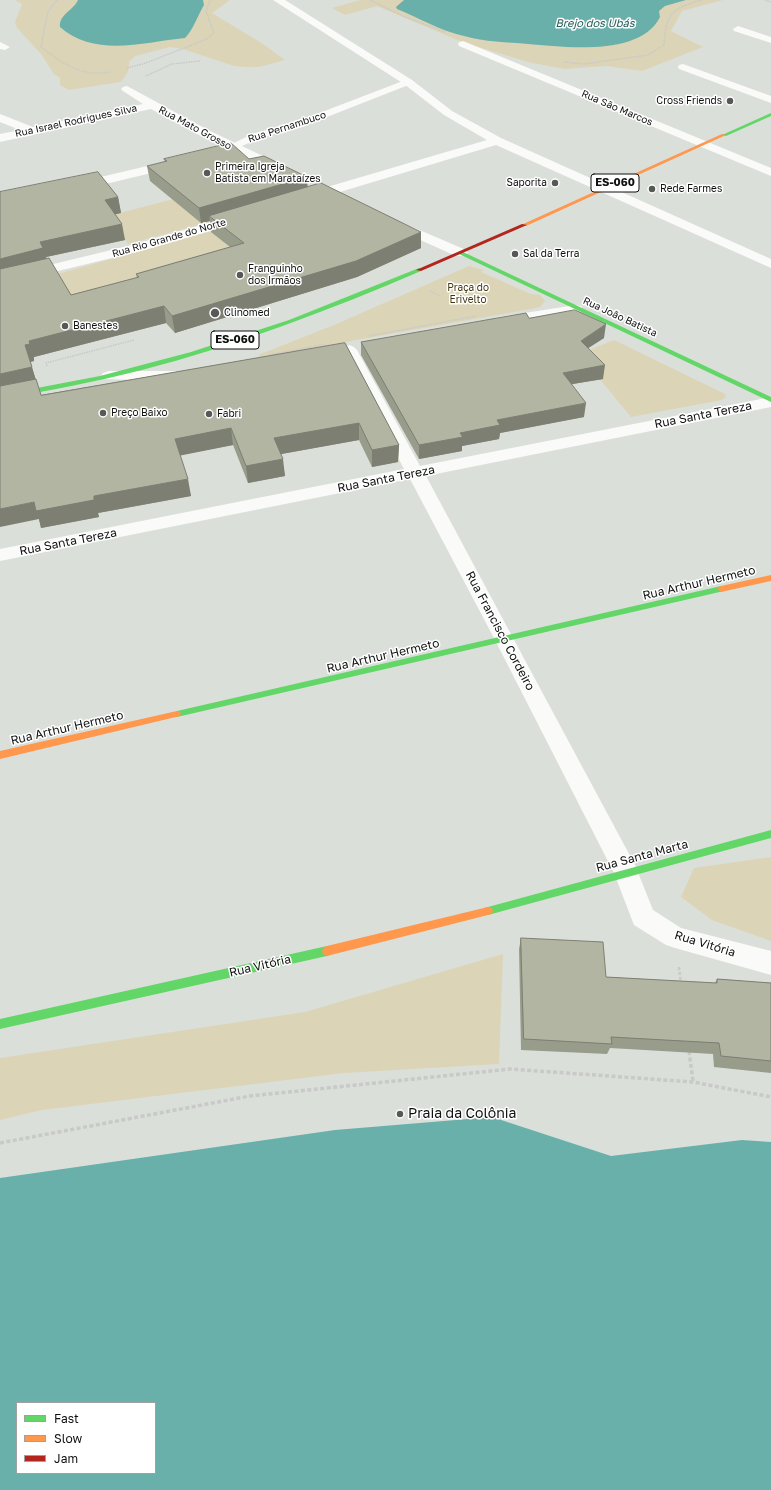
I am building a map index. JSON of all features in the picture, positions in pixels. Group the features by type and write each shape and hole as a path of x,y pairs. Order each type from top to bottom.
{"street":[{"path":"278,0 408,82 448,113 497,141 605,188 771,264"},
{"path":"738,29 771,40"},
{"name":"Rua São Marcos","path":"464,44 771,172"},
{"path":"683,67 771,100"},
{"name":"Rua Mato Grosso","path":"127,89 153,106 231,147 293,176"},
{"name":"Rua Israel Rodrigues Silva","path":"0,138 32,130 153,106"},
{"name":"ES-060","path":"0,398 109,376 180,358 269,329 405,278 771,114"},
{"path":"0,118 32,130"},
{"path":"290,203 497,141"},
{"name":"Rua Pernambuco","path":"219,154 231,147"},
{"path":"60,190 189,160"},
{"path":"307,182 341,198"},
{"name":"Rua Rio Grande do Norte","path":"0,281 140,247 253,214"},
{"path":"382,217 461,253"},
{"name":"Rua João Batista","path":"461,253 771,401"},
{"path":"481,320 576,309"},
{"name":"Rua Francisco Cordeiro","path":"349,346 626,872 644,917"},
{"path":"109,376 195,375"},
{"name":"Rua Santa Tereza","path":"0,555 771,401"},
{"name":"Rua Arthur Hermeto","path":"0,755 771,578"},
{"name":"Rua Santa Marta","path":"519,903 626,872 771,834"},
{"name":"Rua Vitória","path":"0,1024 297,958 519,903"},
{"name":"Rua Vitória","path":"644,917 675,937 771,963"}],"lane":[{"name":"Rua Pernambuco","path":"231,147 256,136 300,124 408,82"}],"path":[{"path":"57,0 48,11 41,47 70,68 86,73 112,72"},
{"path":"126,68 146,63 207,39 214,33 206,11 210,0"},
{"path":"370,0 404,17 447,32"},
{"path":"561,61 584,64 648,55 664,45 666,20 674,9 702,0"},
{"path":"765,0 771,2"},
{"path":"127,89 159,68 180,62 200,61"},
{"path":"267,355 349,346 481,320"},
{"path":"675,937 682,992"},
{"path":"688,1047 693,1082"},
{"path":"0,1143 250,1096 510,1069 693,1082 771,1097"}],"green space":[{"path":"15,0 230,0 212,13 263,44 285,60 259,67 234,66 183,49 170,47 135,56 129,62 127,73 120,82 69,90 60,85 60,78 54,74 41,54 17,28 15,22 22,4"},
{"name":"Brejo dos Ubás","path":"360,0 723,0 682,11 671,31 703,47 642,71 607,66 564,69 528,62 462,42 377,6 345,15 332,8"},
{"path":"212,189 242,213 128,244 108,216"},
{"path":"211,231 233,250 75,311 54,275"},
{"name":"Praça do Erivelto","path":"469,266 484,270 481,272 531,294 540,295 545,301 540,307 531,309 261,357 258,355 334,325"},
{"path":"614,340 725,394 726,397 722,400 631,417 579,354"},
{"path":"771,857 771,941 712,920 681,897 694,868"},
{"path":"503,954 499,1064 344,1073 42,1110 0,1120 0,1058 305,1012"}],"water":[{"path":"78,0 203,0 204,5 193,27 185,38 120,46 89,42 74,37 60,27 60,23 64,16"},
{"name":"Brejo dos Ubás","path":"404,0 686,0 665,6 659,11 660,17 650,30 636,39 600,47 561,47 488,41 455,34 438,28 397,9 396,7"},
{"path":"492,1117 611,1156 742,1140 771,1142 771,1490 0,1490 0,1178 335,1130"}],"building":[{"path":"231,143 249,159 264,156 307,177 199,208 147,166 167,161 164,159"},
{"path":"98,172 118,197 105,200 122,224 40,242 43,248 0,259 0,192"},
{"path":"321,183 421,232 356,261 172,316 164,306 29,341 30,344 25,345 32,367 0,374 0,269 49,258 71,295 139,277 136,274 244,243 209,216"},
{"path":"575,310 606,324 581,341 605,365 563,373 586,403 497,420 500,425 460,433 463,437 419,445 361,342 526,313 529,318"},
{"path":"345,343 399,445 372,450 359,423 274,438 283,459 246,466 231,428 175,439 188,479 94,496 94,500 36,511 34,502 0,509 0,386 36,379 41,395"},
{"path":"521,938 603,942 606,977 717,983 717,979 771,983 771,1061 721,1056 719,1043 611,1037 612,1044 524,1039"}],"traffic: fast":[{"path":"724,135 771,114"},
{"path":"461,253 771,400"},
{"path":"0,397 100,378 193,354 291,321 419,270"},
{"path":"177,714 721,589"},
{"path":"488,911 771,834"},
{"path":"0,1024 327,951"}],"traffic: slow":[{"path":"524,225 724,135"},
{"path":"721,589 771,578"},
{"path":"0,755 177,714"},
{"path":"327,951 488,911"}],"traffic: jam":[{"path":"419,270 524,225"}],"place":[{"name":"Cross Friends","path":"730,101"},
{"name":"Primeira Igreja Batista em Marataízes","path":"207,173"},
{"name":"Saporita","path":"555,183"},
{"name":"Rede Farmes","path":"652,189"},
{"name":"Sal da Terra","path":"515,254"},
{"name":"Franguinho dos Irmãos","path":"240,275"},
{"name":"Clinomed","path":"215,313"},
{"name":"Banestes","path":"65,326"},
{"name":"Preço Baixo","path":"103,413"},
{"name":"Fabri","path":"209,414"},
{"name":"Praia da Colônia","path":"400,1114"}]}
